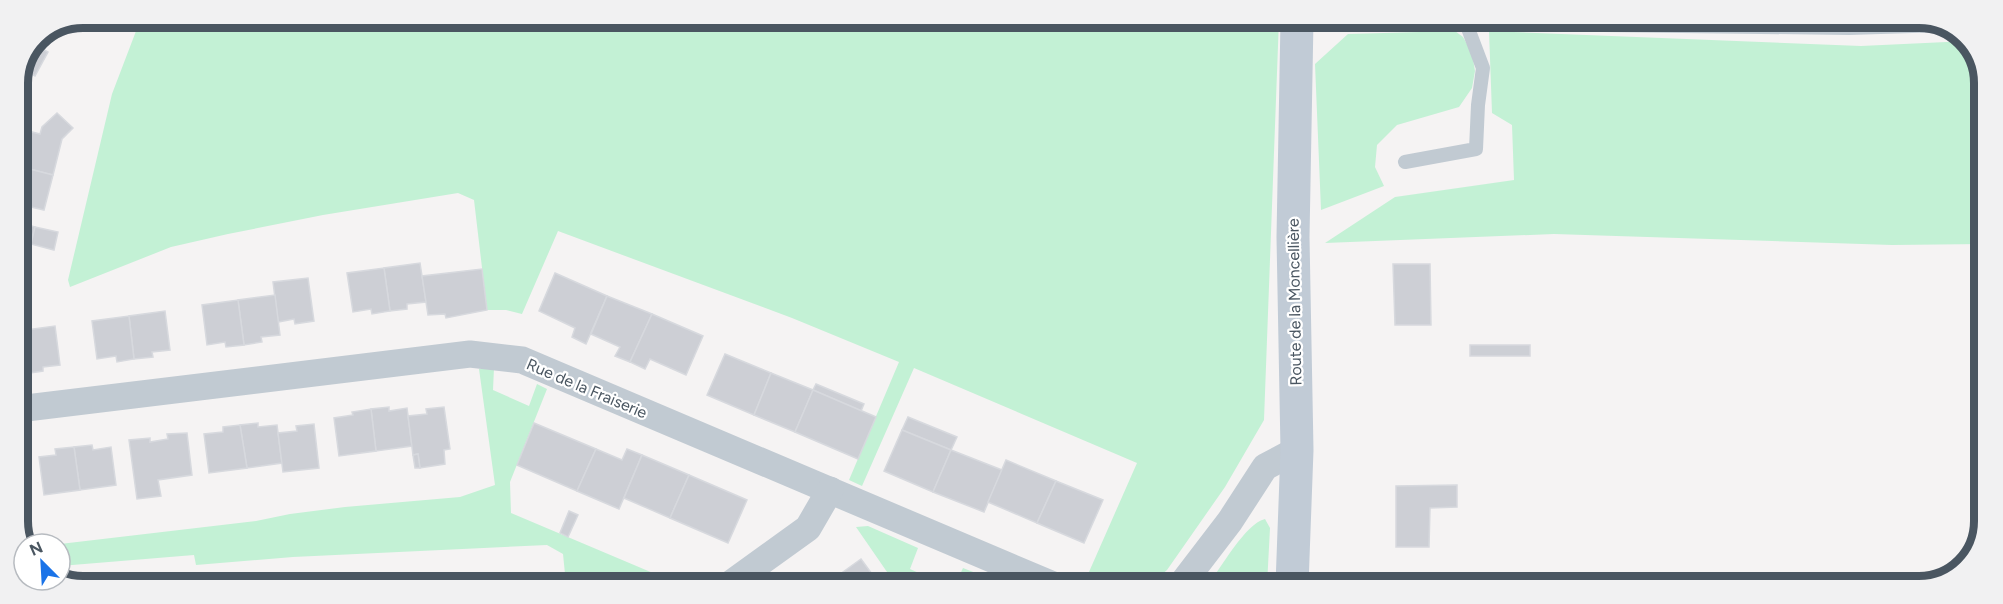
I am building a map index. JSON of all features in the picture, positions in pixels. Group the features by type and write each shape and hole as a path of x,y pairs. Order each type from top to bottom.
{"street":[{"name":"Route de la Moncellière","path":"1292,576 1297,450 1293,237 1297,28"},
{"name":"Rue de la Fraiserie","path":"29,408 470,354 522,360 1032,576"},
{"path":"1188,576 1230,521 1265,467 1297,450"},
{"path":"741,576 808,528 830,490"}],"lane":[{"path":"1405,162 1476,149 1483,68 1468,28"}],"green space":[{"path":"137,28 1279,28 1264,420 1225,487 1167,570 1160,576 1087,576 1137,463 914,368 862,486 849,480 899,362 792,318 558,231 522,314 506,310 487,310 474,200 458,193 323,215 171,247 70,287 68,280 112,94"},
{"path":"1455,31 1463,37 1472,53 1475,71 1472,88 1459,107 1397,125 1377,145 1375,167 1384,186 1321,210 1315,64 1348,34"},
{"path":"1489,31 1861,46 1954,42 1969,59 1974,80 1974,244 1892,245 1554,234 1325,243 1395,197 1514,180 1512,125 1492,113"},
{"path":"494,368 493,390 529,406 537,384 547,389 510,482 511,513 660,576 565,576 563,554 547,545 293,557 196,565 194,555 72,565 72,543 256,521 345,507 460,497 495,485 479,369"},
{"path":"1265,519 1270,528 1267,576 1214,576 1242,537 1258,522"},
{"path":"868,526 918,548 910,569 925,576 890,576 856,527"},
{"path":"963,568 983,576 959,576"}],"water":[{"path":"250,573 250,576 211,575"}],"building":[{"path":"42,49 48,52 35,76 30,73 33,62"},
{"path":"57,113 73,128 62,139 53,175 28,169 28,131 40,134 42,127"},
{"path":"28,169 53,175 44,210 28,206"},
{"path":"28,225 35,227 28,253"},
{"path":"35,227 58,232 54,250 31,244"},
{"path":"420,263 426,302 407,304 407,309 390,311 384,268"},
{"path":"1393,264 1430,264 1431,325 1395,325"},
{"path":"384,268 390,311 372,314 371,309 353,312 347,273"},
{"path":"482,269 487,310 446,318 445,314 428,315 422,276"},
{"path":"555,273 607,296 586,344 572,337 575,328 539,311"},
{"path":"308,278 314,321 295,324 294,319 278,322 273,282"},
{"path":"275,295 280,335 261,337 262,342 244,345 238,300"},
{"path":"607,296 652,314 630,362 615,356 620,347 591,334"},
{"path":"238,300 244,345 226,347 225,342 207,345 202,305"},
{"path":"165,311 170,350 152,352 153,357 134,359 129,316"},
{"path":"652,314 703,336 686,375 650,359 645,369 630,362"},
{"path":"129,316 134,359 117,362 116,356 97,359 92,321"},
{"path":"55,326 60,365 43,367 43,371 29,373 29,330"},
{"path":"1470,345 1530,345 1530,356 1470,356"},
{"path":"725,354 771,373 754,415 707,395"},
{"path":"771,373 813,390 795,432 754,415"},
{"path":"816,384 864,404 861,411 813,390"},
{"path":"813,390 876,417 858,459 795,432"},
{"path":"389,407 389,411 407,408 412,446 376,451 371,409"},
{"path":"444,407 450,449 444,450 445,464 420,468 418,454 413,455 408,416 427,414 426,409"},
{"path":"371,409 376,451 339,456 334,418"},
{"path":"908,417 957,437 951,450 902,430"},
{"path":"258,423 258,427 277,425 282,463 247,468 240,425"},
{"path":"534,423 596,449 577,491 517,465"},
{"path":"314,424 319,468 283,472 278,433 297,431 296,426"},
{"path":"240,425 247,468 209,473 204,434 223,432 223,427"},
{"path":"902,430 951,450 933,492 884,471"},
{"path":"187,433 192,475 158,480 161,496 137,499 129,440 150,438 150,442 168,439 167,434"},
{"path":"92,445 93,450 111,447 116,485 80,490 74,447"},
{"path":"74,447 80,490 44,495 39,457 56,455 55,449"},
{"path":"596,449 622,460 627,449 642,455 619,509 577,491"},
{"path":"951,450 1002,470 984,512 933,492"},
{"path":"418,454 420,468 415,468 413,455"},
{"path":"642,455 689,475 670,518 624,498"},
{"path":"1006,460 1056,481 1037,523 988,502"},
{"path":"689,475 747,500 728,543 670,518"},
{"path":"1056,481 1103,500 1084,543 1037,523"},
{"path":"1457,485 1457,507 1430,508 1429,547 1396,547 1396,486"},
{"path":"569,511 578,515 568,537 560,533"},
{"path":"861,559 873,576 837,576"}]}
